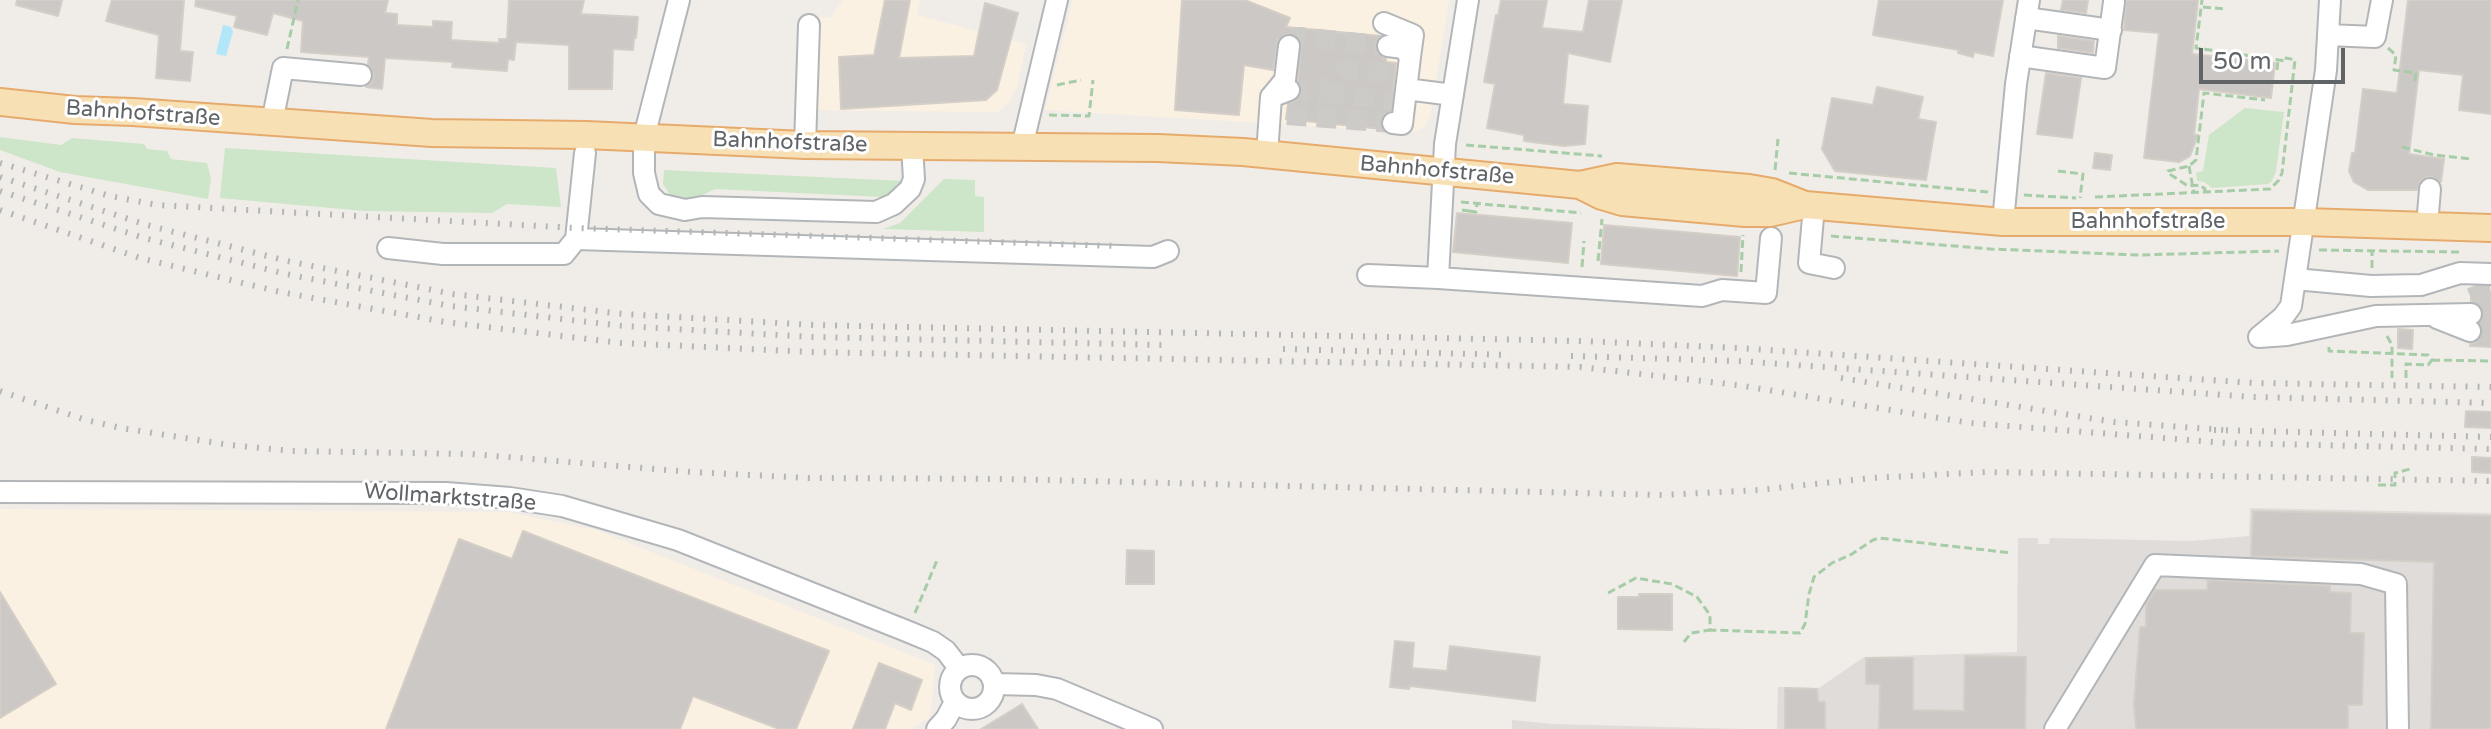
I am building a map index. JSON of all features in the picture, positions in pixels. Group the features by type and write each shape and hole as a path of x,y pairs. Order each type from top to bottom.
{"main road":[{"name":"Bahnhofstraße","path":"0,102 75,110 432,133 644,137 805,145 1158,148 1267,154 1580,185 1617,177 1749,188 1772,192 1810,206 2003,222 2305,222 2491,228"}],"street":[{"path":"679,0 644,137 644,173 649,194 659,204 685,210 702,207 876,212 894,204 910,189 914,179 912,146"},
{"path":"1022,147 1057,0"},
{"path":"1438,278 1442,172 1468,0"},
{"path":"2330,0 2326,70 2291,306 2259,337 2287,335 2376,316 2471,314 2433,316"},
{"path":"2328,35 2375,37 2382,0"},
{"path":"2020,60 2105,68 2114,2"},
{"path":"2003,222 2028,9 2111,30"},
{"path":"1384,23 1413,35 1402,74 1402,124 1393,123"},
{"path":"805,145 809,25"},
{"path":"1267,154 1285,80 1289,46"},
{"path":"2020,60 2086,74 2092,80 2090,87"},
{"path":"272,122 283,68 361,75"},
{"path":"1402,74 1453,95"},
{"path":"388,248 443,254 564,254 576,239 585,153"},
{"path":"2427,226 2430,189"},
{"path":"1810,206 1809,263 1834,268"},
{"path":"1368,275 1702,296 1722,290 1766,293 1771,238"},
{"path":"576,239 1153,257 1168,251"},
{"path":"2295,279 2371,286 2421,285 2460,273 2491,274"},
{"name":"Wollmarktstraße","path":"0,492 446,493 562,506 678,540 909,632 946,651 959,668"},
{"path":"2055,729 2155,565 2361,574 2396,584 2398,729"},
{"path":"970,664 982,666 991,673 995,684 987,705 976,709 965,708 955,702 951,694 953,675 959,668 970,664"},
{"path":"995,684 1057,689 1152,729"},
{"path":"937,729 955,702"}],"path":[{"path":"283,68 298,0"},
{"path":"2195,55 2202,0"},
{"path":"2201,7 2227,9"},
{"path":"2375,37 2396,55 2394,70 2416,73 2415,81"},
{"path":"2094,197 2270,189 2279,180 2295,60 2196,48"},
{"path":"2277,70 2278,60"},
{"path":"1057,85 1081,80"},
{"path":"1046,115 1089,116 1093,80"},
{"path":"2205,193 2200,185 2188,186 2168,173 2189,166 2196,160 2204,93 2265,100"},
{"path":"1776,166 1778,139"},
{"path":"2402,147 2434,155 2472,159"},
{"path":"2189,166 2194,194"},
{"path":"2058,171 2083,174 2080,198"},
{"path":"1467,212 1476,212 1477,203"},
{"path":"1598,261 1603,215"},
{"path":"1741,292 1744,227"},
{"path":"1810,234 1991,249 2139,255 2300,250 2439,251"},
{"path":"1580,287 1584,241"},
{"path":"2384,331 2392,345 2392,378"},
{"path":"2330,341 2329,351 2428,355 2432,360"},
{"path":"2432,360 2491,361"},
{"path":"2406,378 2406,364 2428,365 2432,360"},
{"path":"2378,485 2395,485 2395,473 2410,469"},
{"path":"1684,642 1691,633 1710,630 1800,633 1805,624 1814,577 1832,563 1879,538 2012,553"},
{"path":"915,617 914,610 938,558"},
{"path":"1608,593 1636,578 1672,584 1697,597 1710,615 1710,630"}],"shaded area":[{"path":"843,0 920,0 917,15 1026,44 1017,87 1008,103 998,112 805,110 808,15 830,18"},
{"path":"1073,0 1449,0 1430,117 1423,128 1412,132 1045,110"},
{"path":"2250,508 2491,513 2491,729 1777,729 1778,687 1819,688 1864,657 2017,652 2018,538 2038,538 2038,544 2049,544 2050,538 2191,541 2249,536"},
{"path":"0,509 507,512 596,530 935,665 930,717 910,729 0,729"},
{"path":"1512,720 1553,724 1740,729 1512,729"}],"green space":[{"path":"2245,108 2284,112 2272,181 2268,184 2212,188 2197,181 2196,173 2203,171 2209,135"},
{"path":"0,137 61,145 72,138 144,144 147,149 167,151 171,159 207,163 211,179 208,199 60,172 0,150"},
{"path":"225,148 556,168 561,207 507,204 492,213 364,211 220,198"},
{"path":"664,170 906,181 899,189 883,197 715,189 690,201 677,201 663,184"},
{"path":"944,179 975,180 975,196 984,197 984,232 883,229 900,223"}],"water":[{"path":"223,25 231,27 233,32 226,56 216,54"}],"building":[{"path":"17,0 62,0 58,16 16,5"},
{"path":"112,0 184,0 180,51 193,52 190,81 156,78 159,35 106,21"},
{"path":"196,0 388,0 385,13 397,14 397,25 433,27 433,21 452,22 451,40 499,43 499,39 507,39 509,0 584,0 581,14 638,17 633,50 613,49 612,89 569,89 569,45 516,42 514,60 508,59 507,71 452,67 453,62 385,58 382,89 366,87 374,75 368,64 369,57 301,52 303,21 273,13 267,35 234,27 237,16 195,6"},
{"path":"885,0 910,0 899,58 974,56 985,3 1018,13 997,90 986,100 841,109 839,57 874,55"},
{"path":"1182,0 1245,0 1290,18 1286,27 1380,36 1375,44 1376,52 1386,62 1396,63 1391,111 1382,116 1381,129 1286,119 1288,104 1299,99 1302,91 1298,81 1301,42 1290,33 1278,39 1273,70 1244,65 1239,115 1175,110"},
{"path":"1501,0 1547,0 1542,28 1583,32 1589,0 1622,0 1610,62 1568,53 1563,104 1588,106 1585,144 1564,146 1524,141 1524,135 1487,128 1495,84 1484,82"},
{"path":"1879,0 2003,0 1993,56 1974,52 1973,57 1958,53 1959,50 1873,35"},
{"path":"2063,0 2088,0 2086,13 2061,10"},
{"path":"2126,0 2198,0 2192,54 2275,63 2271,98 2199,89 2194,135 2198,135 2190,156 2179,162 2144,158 2159,33 2124,30"},
{"path":"2408,0 2491,0 2491,114 2459,110 2463,75 2419,70 2409,154 2444,159 2441,182 2430,176 2420,181 2417,190 2368,190 2354,182 2349,171 2352,153 2355,153 2363,89 2397,93"},
{"path":"2058,36 2094,41 2093,53 2058,48"},
{"path":"2046,73 2081,78 2072,138 2037,134"},
{"path":"1877,87 1923,97 1918,119 1936,122 1926,180 1835,171 1822,149 1832,98 1873,105"},
{"path":"2095,153 2112,155 2110,170 2093,168"},
{"path":"1457,213 1572,223 1568,263 1453,252"},
{"path":"1604,225 1740,237 1737,276 1601,264"},
{"path":"2471,291 2491,292 2491,347 2470,346 2482,336 2480,323 2484,314 2482,307 2471,301"},
{"path":"2398,329 2413,330 2412,349 2398,348"},
{"path":"2466,411 2491,412 2491,428 2465,427"},
{"path":"2472,457 2491,458 2491,473 2472,472"},
{"path":"2253,511 2491,516 2491,729 2431,729 2434,562 2251,556"},
{"path":"523,531 829,651 796,729 779,729 693,696 680,729 386,729 459,539 512,559"},
{"path":"1127,550 1154,551 1154,584 1126,584"},
{"path":"2208,580 2330,586 2330,592 2351,593 2350,633 2364,633 2362,705 2348,705 2348,729 2136,729 2134,704 2140,627 2146,627 2146,605 2155,590 2207,590"},
{"path":"0,592 56,684 0,718"},
{"path":"1639,594 1672,594 1672,630 1618,629 1618,597 1639,597"},
{"path":"1395,641 1414,643 1412,668 1447,671 1450,646 1540,657 1535,701 1410,686 1409,689 1390,687"},
{"path":"1965,656 2026,657 2025,729 1879,729 1880,684 1866,684 1866,658 1913,658 1913,710 1964,711"},
{"path":"879,663 922,680 911,710 895,703 885,729 853,729"},
{"path":"1785,688 1817,689 1818,702 1825,702 1825,729 1785,729"},
{"path":"1022,704 1038,729 981,729"}],"tunnel":[{"path":"1289,46 1299,37 1388,46"},
{"path":"1289,90 1325,93 1345,70 1398,74"},
{"path":"1325,93 1395,101"},
{"path":"1287,115 1393,123"},
{"path":"2471,298 2491,294"},
{"path":"2471,314 2491,313"},
{"path":"2470,331 2491,333"}],"railway":[{"path":"0,163 110,196 157,205 576,228 1116,246"},
{"path":"0,177 147,225 287,261 453,294 623,314 814,325 1581,341 1738,348 2254,383 2491,387"},
{"path":"0,191 144,238 286,274 450,306 623,326 813,337 1163,345"},
{"path":"0,210 140,258 280,292 445,322 621,343 812,352 1580,367 1737,385 1970,423 2227,443 2491,449"},
{"path":"1283,349 1511,355"},
{"path":"1571,356 1738,361 2253,397 2491,403"},
{"path":"1841,378 2114,422 2225,430"},
{"path":"0,391 86,420 230,445 292,451 470,454 808,478 1004,479 1663,495 1986,472 2491,481"},
{"path":"2214,430 2491,437"}]}
